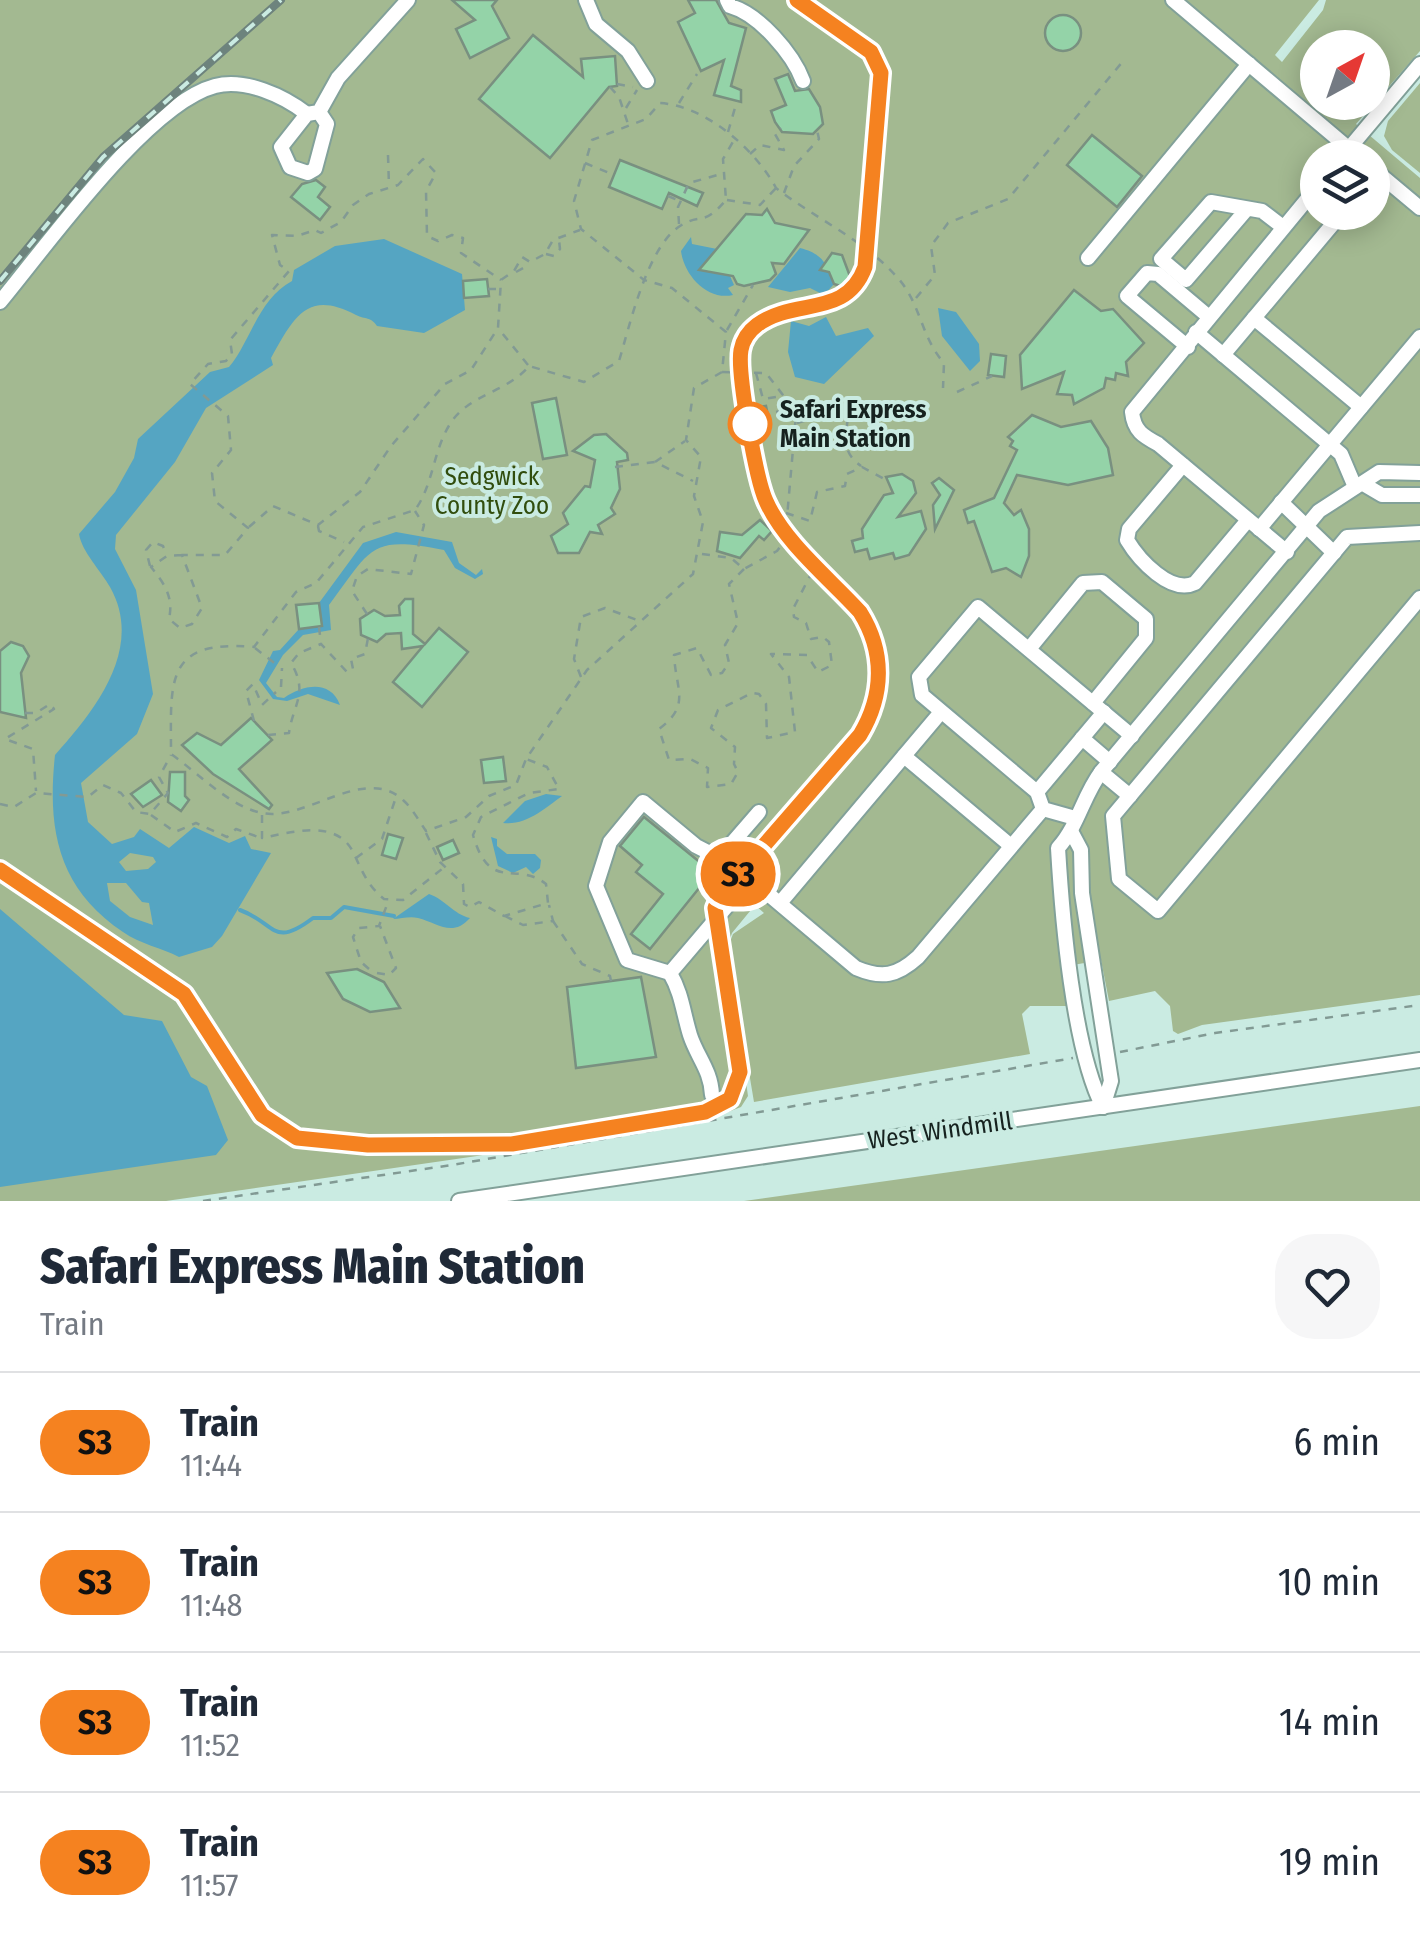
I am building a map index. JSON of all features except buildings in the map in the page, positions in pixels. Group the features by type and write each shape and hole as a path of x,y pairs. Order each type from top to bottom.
{"street":[{"path":"0,302 125,154 168,115 218,85 255,88 314,113 338,78 408,0"},
{"path":"586,0 596,24 628,52 642,85"},
{"path":"727,0 730,6 744,10 796,62 804,81"},
{"path":"1173,0 1334,140"},
{"path":"1088,258 1249,64"},
{"path":"1361,140 1420,64"},
{"path":"1390,185 1420,208"},
{"path":"1209,316 1169,274 1162,259 1211,202 1262,211 1283,227"},
{"path":"1287,552 1142,436 1133,425 1132,412 1300,207"},
{"path":"1188,347 1127,296 1147,272 1186,280 1247,208"},
{"path":"1223,355 1328,230"},
{"path":"1254,318 1361,408"},
{"path":"1196,332 1341,454 1360,486 1382,495 1420,495"},
{"path":"1183,465 1129,528 1127,540 1134,553 1173,585 1185,588 1281,502 1420,337"},
{"path":"1104,1107 1092,1084 1086,1056 1062,916 1058,848 1105,767 1318,511 1379,472 1420,473"},
{"path":"1281,502 1334,553"},
{"path":"1420,533 1348,537 1334,553 1113,816 1119,879 1158,911 1420,598"},
{"path":"1029,649 1084,583 1102,582 1146,620 1150,628 1082,738 1037,792"},
{"path":"1104,1107 1112,1081 1082,893 1081,850 1074,825 1043,809 1037,792 922,695 919,677 978,606 1132,736"},
{"path":"780,904 941,712"},
{"path":"1082,738 1130,796"},
{"path":"904,756 1011,846"},
{"path":"712,1095 711,1074 690,1038 682,995 670,973 627,960 596,886 610,842 643,802 696,846 720,856 750,879 856,968 876,976 891,975 918,957 1043,809"},
{"path":"720,856 759,812"},
{"path":"670,973 750,879"},
{"name":"West Windmill","path":"459,1201 1420,1060"}],"path":[{"path":"915,300 935,275 930,246 948,223 1008,198 1124,60"},
{"path":"678,104 696,74"},
{"path":"625,110 642,85"},
{"path":"610,86 625,110 628,124"},
{"path":"727,134 737,101"},
{"path":"726,332 672,288 644,280 582,229 574,200 592,140 646,119 660,103 678,104 727,134 750,154 776,188 894,273 915,300 926,343 944,363 943,388"},
{"path":"750,154 760,144 784,150 775,134 780,128"},
{"path":"784,194 794,166 818,139 816,130"},
{"path":"680,226 708,221 726,200 722,159 734,140"},
{"path":"388,155 389,188"},
{"path":"248,528 215,501 212,472 231,450 228,416 190,384 208,364 226,361 232,354 230,340 289,271 280,265 272,236 297,236 315,230 321,233 341,222 353,205 398,184 423,159 435,168 426,191 427,236 438,241 452,234 463,238 461,253 501,280"},
{"path":"584,163 614,174"},
{"path":"498,328 529,366 584,382 619,361 644,280 680,226 681,202 689,183 724,173"},
{"path":"726,200 760,206 776,188"},
{"path":"668,196 681,202"},
{"path":"514,271 521,272 545,254 553,240 582,229"},
{"path":"545,254 554,256 560,249 558,240"},
{"path":"501,280 514,271 522,257 530,262"},
{"path":"484,280 486,272"},
{"path":"318,525 360,492 391,446 445,384 471,370 498,328 501,280"},
{"path":"722,372 726,332 753,285"},
{"path":"488,290 501,289"},
{"path":"254,647 296,592 316,583 363,527 414,510 454,417 494,389 515,383 529,366"},
{"path":"615,467 654,462 686,440 694,388 722,372 766,373 793,408 795,423 784,542 811,574 793,609 794,617 806,623 808,637 830,642 832,665 818,672 806,655 771,654 789,678 795,732 767,738 766,704 760,694 752,692 718,710 711,728 736,747 734,764 738,772 731,784 707,786 708,768 690,759 668,760 659,728 674,719 680,705 674,655 679,650 698,648 711,675 722,672 729,663 725,645 738,622 729,584 784,542"},
{"path":"756,373 763,399 783,396"},
{"path":"957,392 992,376"},
{"path":"768,414 848,402 902,415"},
{"path":"848,402 850,424 843,445 848,456 888,481"},
{"path":"795,423 808,420 808,405"},
{"path":"426,831 466,818 489,796 516,785 526,758 582,678 693,574 700,554 703,522 694,496 701,457 686,440"},
{"path":"654,462 695,481"},
{"path":"785,512 810,521 817,492 846,486 847,474 862,467"},
{"path":"151,567 167,556 225,555 274,506 318,525"},
{"path":"366,614 352,591 358,576 368,569 411,574 424,525 414,510"},
{"path":"318,525 319,531 346,543"},
{"path":"167,556 163,546 153,542 146,550 151,567 165,585 172,607 170,619 180,628 192,624 202,608 182,555"},
{"path":"700,554 731,558 744,569"},
{"path":"582,678 574,659 581,618 605,608 640,622"},
{"path":"319,626 321,644 347,672 353,669 351,659 365,654 368,638"},
{"path":"150,814 168,793 159,777 171,754 172,677 180,664 192,653 221,643 254,647 280,666 281,687"},
{"path":"268,736 289,733 302,699 302,681 292,663 299,653 321,644"},
{"path":"254,720 246,691 253,684 262,705 276,692"},
{"path":"25,713 36,713 50,704 54,709 6,739 33,748 39,793"},
{"path":"171,754 232,798 262,813 294,811 363,789 396,796 426,831 444,867 463,884 464,904 470,907 479,902 523,925 554,921"},
{"path":"526,758 547,767 559,788 530,794 481,817 474,836 486,863 504,876 538,878 546,884 554,921 582,964 610,976 611,981"},
{"path":"0,804 14,807 39,793 88,797 103,785 121,793 136,812 150,814 176,832 196,823 227,837 236,829 262,838 303,829 331,832 341,837 356,858 372,890 389,901 403,900 444,867"},
{"path":"356,858 382,839 396,796"},
{"path":"262,813 262,838"},
{"path":"377,973 389,975 396,968 379,926 389,901"},
{"path":"504,916 548,902"},
{"path":"369,969 361,962 353,937 358,928 379,926"},
{"path":"1107,1054 1215,1033 1420,1005"},
{"path":"203,1201 452,1164 1086,1056"}],"green space":[{"name":"Sedgwick County Zoo","path":"0,0 1319,0 1275,55 1282,62 1300,39 1300,120 1360,120 1356,124 1375,140 1300,140 1300,230 1390,230 1390,153 1420,178 1420,995 1202,1025 1178,1034 1173,1031 1170,1006 1155,991 1109,1001 1101,960 1062,967 1069,1006 1030,1006 1022,1014 1030,1054 754,1102 728,947 733,934 764,913 755,905 732,933 727,947 748,1096 741,1107 477,1156 166,1201 0,1201"},
{"name":"Sedgwick County Zoo","path":"1326,0 1420,0 1420,51 1390,85 1390,30 1307,30"},
{"path":"1420,83 1420,173 1392,150 1390,140 1384,136 1390,119"},
{"path":"1420,1106 1420,1201 744,1201"}],"water":[{"path":"691,237 692,244 717,249 700,270 730,276 734,285 728,288 733,295 714,294 692,277 681,251"},
{"path":"384,239 462,274 465,310 424,333 377,326 370,319 326,305 304,311 271,358 273,365 206,408 175,462 116,535 115,549 136,590 153,694 137,734 81,783 88,822 112,844 134,837 140,829 169,848 194,827 229,843 245,836 251,849 271,853 222,936 212,947 179,957 130,936 101,915 71,876 56,832 55,755 99,699 118,656 122,633 110,587 79,534 115,492 134,458 138,439 210,372 229,367 271,299 292,281 294,270 335,246","holes":["130,853 153,857 156,862 148,869 126,871 119,862","107,883 126,883 142,902 149,903 153,925 130,917 110,901"]},
{"path":"800,248 819,256 829,270 834,284 824,295 810,288 790,292 768,287"},
{"path":"938,308 956,312 979,344 980,361 970,371 942,336"},
{"path":"826,317 836,336 868,328 874,336 824,384 795,377 788,352 791,321 809,326"},
{"path":"396,532 452,542 459,563 476,575 482,569 483,574 475,579 455,568 444,550 400,544 374,550 329,605 331,630 303,635 283,655 266,683 277,697 284,698 299,690 323,688 340,705 308,694 287,701 273,699 259,680 273,651 280,650 299,629 321,626 319,603 363,543"},
{"path":"546,794 562,796 528,819 503,823 525,801"},
{"path":"491,837 507,854 535,854 541,860 540,868 533,874 526,867 513,873 498,866"},
{"path":"429,894 470,918 451,928 415,917 393,919"},
{"path":"0,909 124,1015 162,1021 191,1077 207,1086 228,1140 216,1155 0,1187"}],"waterway":[{"path":"240,910 281,933 313,918 331,918 344,907 394,916"}],"railway":[{"path":"0,281 103,157 281,0"},
{"path":"797,0 849,35 874,61 881,96 876,159"},
{"path":"0,870 185,995 262,1115 297,1138 369,1145 513,1144 719,1107 738,1088 741,1072 715,908 741,871 860,735 874,705 878,674 874,642 860,612 785,530 765,499 740,355 756,326 847,296 865,267 869,218"}],"train":[{"name":"S3","path":"0,870 184,994 254,1105 271,1124 297,1138 368,1145 512,1144 705,1112 730,1099 738,1088 740,1072 715,908 720,896 860,735 876,701 880,673 869,627 860,612 785,530 765,499 741,373 742,344 759,323 790,311 839,302 855,288 865,267 881,73 871,52 797,0"}],"place":[{"name":"Safari Express Main Station","path":"750,424"}]}
